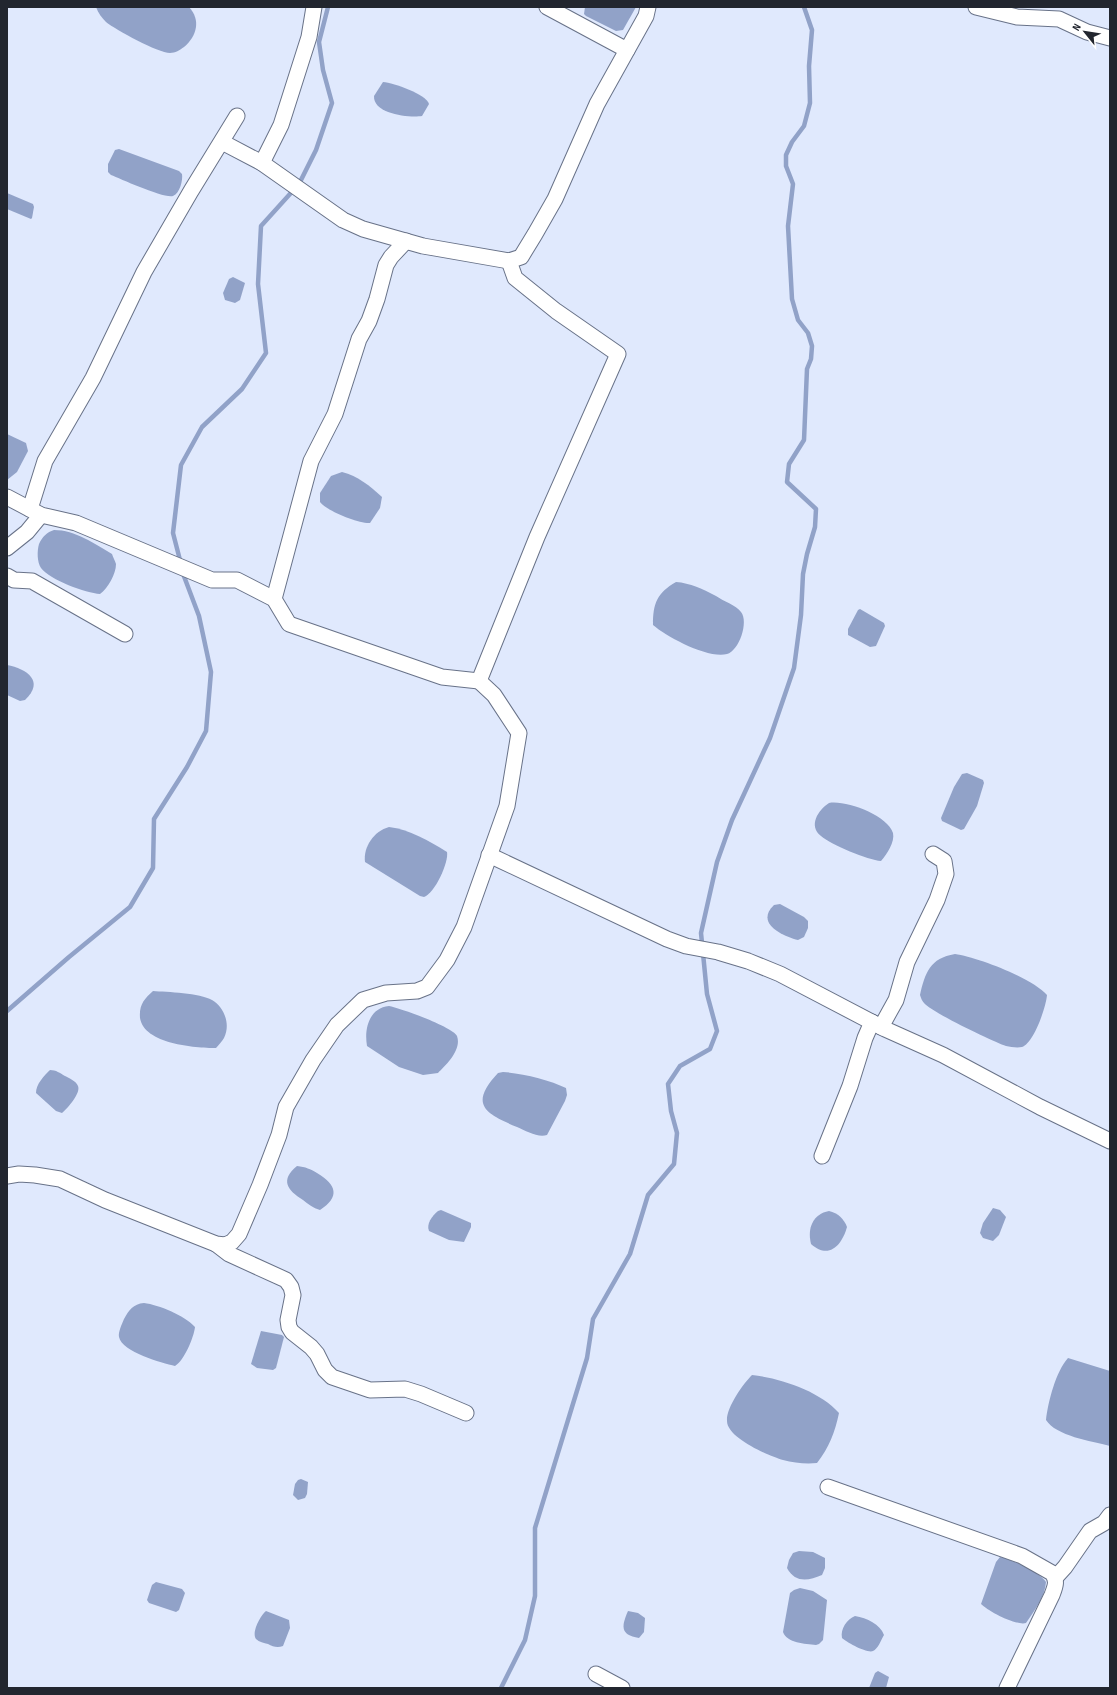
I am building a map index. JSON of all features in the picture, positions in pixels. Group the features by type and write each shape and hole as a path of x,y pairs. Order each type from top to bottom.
{"street":[{"path":"262,163 281,125 309,37 314,7"},
{"path":"547,7 627,50"},
{"path":"222,142 262,163 343,220 378,234 406,241 478,257 509,261 521,257 555,199 597,104 646,16 648,7"},
{"path":"976,7 1017,17 1059,19 1087,32 1110,38"},
{"path":"7,548 27,532 35,512 45,461 93,378 144,272 237,116"},
{"path":"274,599 311,461 335,414 359,339 377,299 386,265 391,257 406,241"},
{"path":"479,681 537,538 618,354 556,311 515,278 509,261"},
{"path":"7,497 35,512 76,524 212,580 237,580 274,599 289,624 442,677 479,681 494,695 519,733 507,806 464,927 447,960 427,987 417,991 386,993 363,1000 337,1025 313,1060 286,1107 279,1135 260,1185 240,1234 232,1242 225,1245 216,1244 105,1200 60,1179 19,1174 7,1176"},
{"path":"7,576 14,580 32,581 125,634"},
{"path":"822,1156 850,1086 865,1038 896,1000 907,962 937,900 946,874 944,862 933,854"},
{"path":"489,855 597,907 686,946 718,952 748,961 780,974 877,1024 943,1055 1040,1107 1110,1141"},
{"path":"216,1244 229,1254 286,1280 291,1287 293,1295 288,1320 289,1327 292,1332 318,1354 325,1370 332,1377 370,1390 405,1389 421,1394 466,1413"},
{"path":"828,1487 1022,1556 1052,1573 1056,1578"},
{"path":"1007,1688 1052,1595 1056,1578 1090,1531 1104,1523 1110,1515"},
{"path":"596,1674 618,1687"}],"water":[{"path":"96,7 189,7 195,17 196,28 192,38 184,47 170,53 164,52 111,26 102,17"},
{"path":"585,7 636,7 623,30 616,31 586,16 584,14"},
{"path":"383,82 394,84 409,90 427,100 429,104 422,116 393,114 379,107 375,102 374,96"},
{"path":"119,149 179,171 182,174 182,180 178,192 173,196 161,195 111,175 108,172 108,164 115,150"},
{"path":"7,193 33,204 34,207 31,219 7,209"},
{"path":"233,277 245,283 240,300 235,303 225,300 223,293 229,279"},
{"path":"7,434 26,443 28,451 17,472 7,480"},
{"path":"342,472 364,482 382,497 380,508 370,523 365,523 344,516 329,509 320,502 320,493 331,476"},
{"path":"54,530 70,532 92,542 112,554 116,564 115,572 109,585 100,594 69,585 52,577 41,568 38,556 39,544 45,535"},
{"path":"676,582 691,585 706,591 733,605 741,612 744,622 742,636 731,652 719,655 699,650 678,641 653,625 657,599 664,590"},
{"path":"860,609 884,623 885,626 876,646 870,647 848,635 848,629 858,610"},
{"path":"7,665 21,669 31,677 33,687 31,693 25,700 20,701 7,695"},
{"path":"967,773 983,780 984,783 977,806 964,829 961,830 942,821 941,818 954,787 962,774"},
{"path":"829,803 855,806 875,815 889,826 893,833 893,840 881,861 841,848 826,840 817,832 815,828 816,818 821,810"},
{"path":"389,827 411,833 447,852 444,870 437,884 433,890 424,897 365,862 366,851 371,840 379,832"},
{"path":"780,904 804,917 808,921 808,928 804,937 798,940 792,938 778,932 769,923 767,918 769,912 774,905"},
{"path":"955,954 977,959 1004,969 1040,988 1047,995 1039,1024 1031,1039 1026,1044 1022,1047 1006,1046 950,1020 923,1002 920,995 924,980 930,968 940,959"},
{"path":"153,991 192,994 212,1000 220,1007 225,1016 227,1027 224,1038 216,1048 207,1048 172,1043 151,1034 144,1027 140,1018 140,1009 147,997"},
{"path":"389,1006 404,1010 437,1023 457,1036 458,1041 455,1052 438,1073 423,1075 399,1067 367,1046 366,1033 369,1020 377,1011"},
{"path":"50,1070 58,1072 76,1083 78,1086 76,1096 62,1113 56,1111 36,1093 39,1083"},
{"path":"503,1072 536,1077 566,1088 567,1095 565,1101 547,1135 540,1136 532,1134 489,1113 483,1101 484,1093 498,1073"},
{"path":"297,1166 308,1168 317,1173 329,1182 332,1187 334,1191 331,1200 320,1210 297,1196 290,1189 287,1180"},
{"path":"993,1208 1000,1210 1006,1217 999,1235 993,1241 983,1238 980,1233 983,1223"},
{"path":"441,1210 471,1223 471,1227 464,1242 449,1240 429,1231 428,1226 430,1220 438,1211"},
{"path":"829,1211 840,1217 847,1227 842,1240 838,1245 824,1251 811,1244 810,1233 812,1223 815,1219 819,1215"},
{"path":"144,1303 171,1311 184,1318 195,1327 193,1337 188,1348 182,1359 175,1366 135,1352 127,1347 119,1337 120,1328 128,1313 134,1306"},
{"path":"261,1331 282,1335 284,1337 276,1368 273,1370 257,1368 251,1364"},
{"path":"1068,1358 1110,1371 1110,1446 1066,1434 1051,1426 1046,1420 1053,1387"},
{"path":"752,1375 775,1379 811,1392 831,1405 839,1413 831,1440 817,1463 791,1462 768,1455 741,1440 734,1434 729,1427 727,1416 732,1403 744,1384"},
{"path":"301,1479 308,1482 307,1494 305,1498 298,1500 293,1495 295,1484"},
{"path":"799,1551 813,1552 825,1558 825,1568 822,1575 812,1579 802,1579 790,1573 787,1568 789,1560 793,1553"},
{"path":"1000,1557 1011,1560 1025,1567 1043,1578 1046,1582 1044,1593 1036,1609 1026,1623 1009,1620 996,1614 981,1604 996,1562"},
{"path":"156,1582 182,1589 185,1593 179,1610 176,1612 149,1603 147,1600 152,1585"},
{"path":"800,1588 813,1591 827,1600 823,1640 816,1645 792,1641 785,1636 783,1632 790,1593"},
{"path":"266,1611 289,1620 290,1628 283,1646 274,1646 260,1642 256,1639 256,1628 259,1620"},
{"path":"628,1611 638,1613 645,1618 644,1632 639,1638 633,1637 625,1632 624,1621"},
{"path":"855,1616 872,1622 882,1631 884,1635 875,1650 867,1651 852,1645 842,1638 842,1631 845,1625 849,1619"},
{"path":"878,1671 889,1677 886,1688 869,1688 875,1673"}],"waterway":[{"path":"181,564 173,533 181,465 202,427 242,389 266,353 258,284 261,226 299,184 316,150 332,103 323,70 319,42 328,7"},
{"path":"501,1688 525,1640 535,1596 535,1528 587,1358 593,1319 630,1254 648,1195 674,1164 677,1133 671,1111 668,1084 680,1066 710,1049 717,1031 707,994 701,933 717,862 732,820 770,738 794,668 801,615 803,574 815,527 816,509 787,482 789,464 804,440 807,369 811,359 812,346 808,333 798,320 792,299 788,226 793,184 786,166 786,155 792,142 804,126 810,103 809,66 812,30 804,7"},
{"path":"7,1011 69,957 130,907 153,868 154,819 187,767 206,731 211,672 199,616 182,571"}]}
